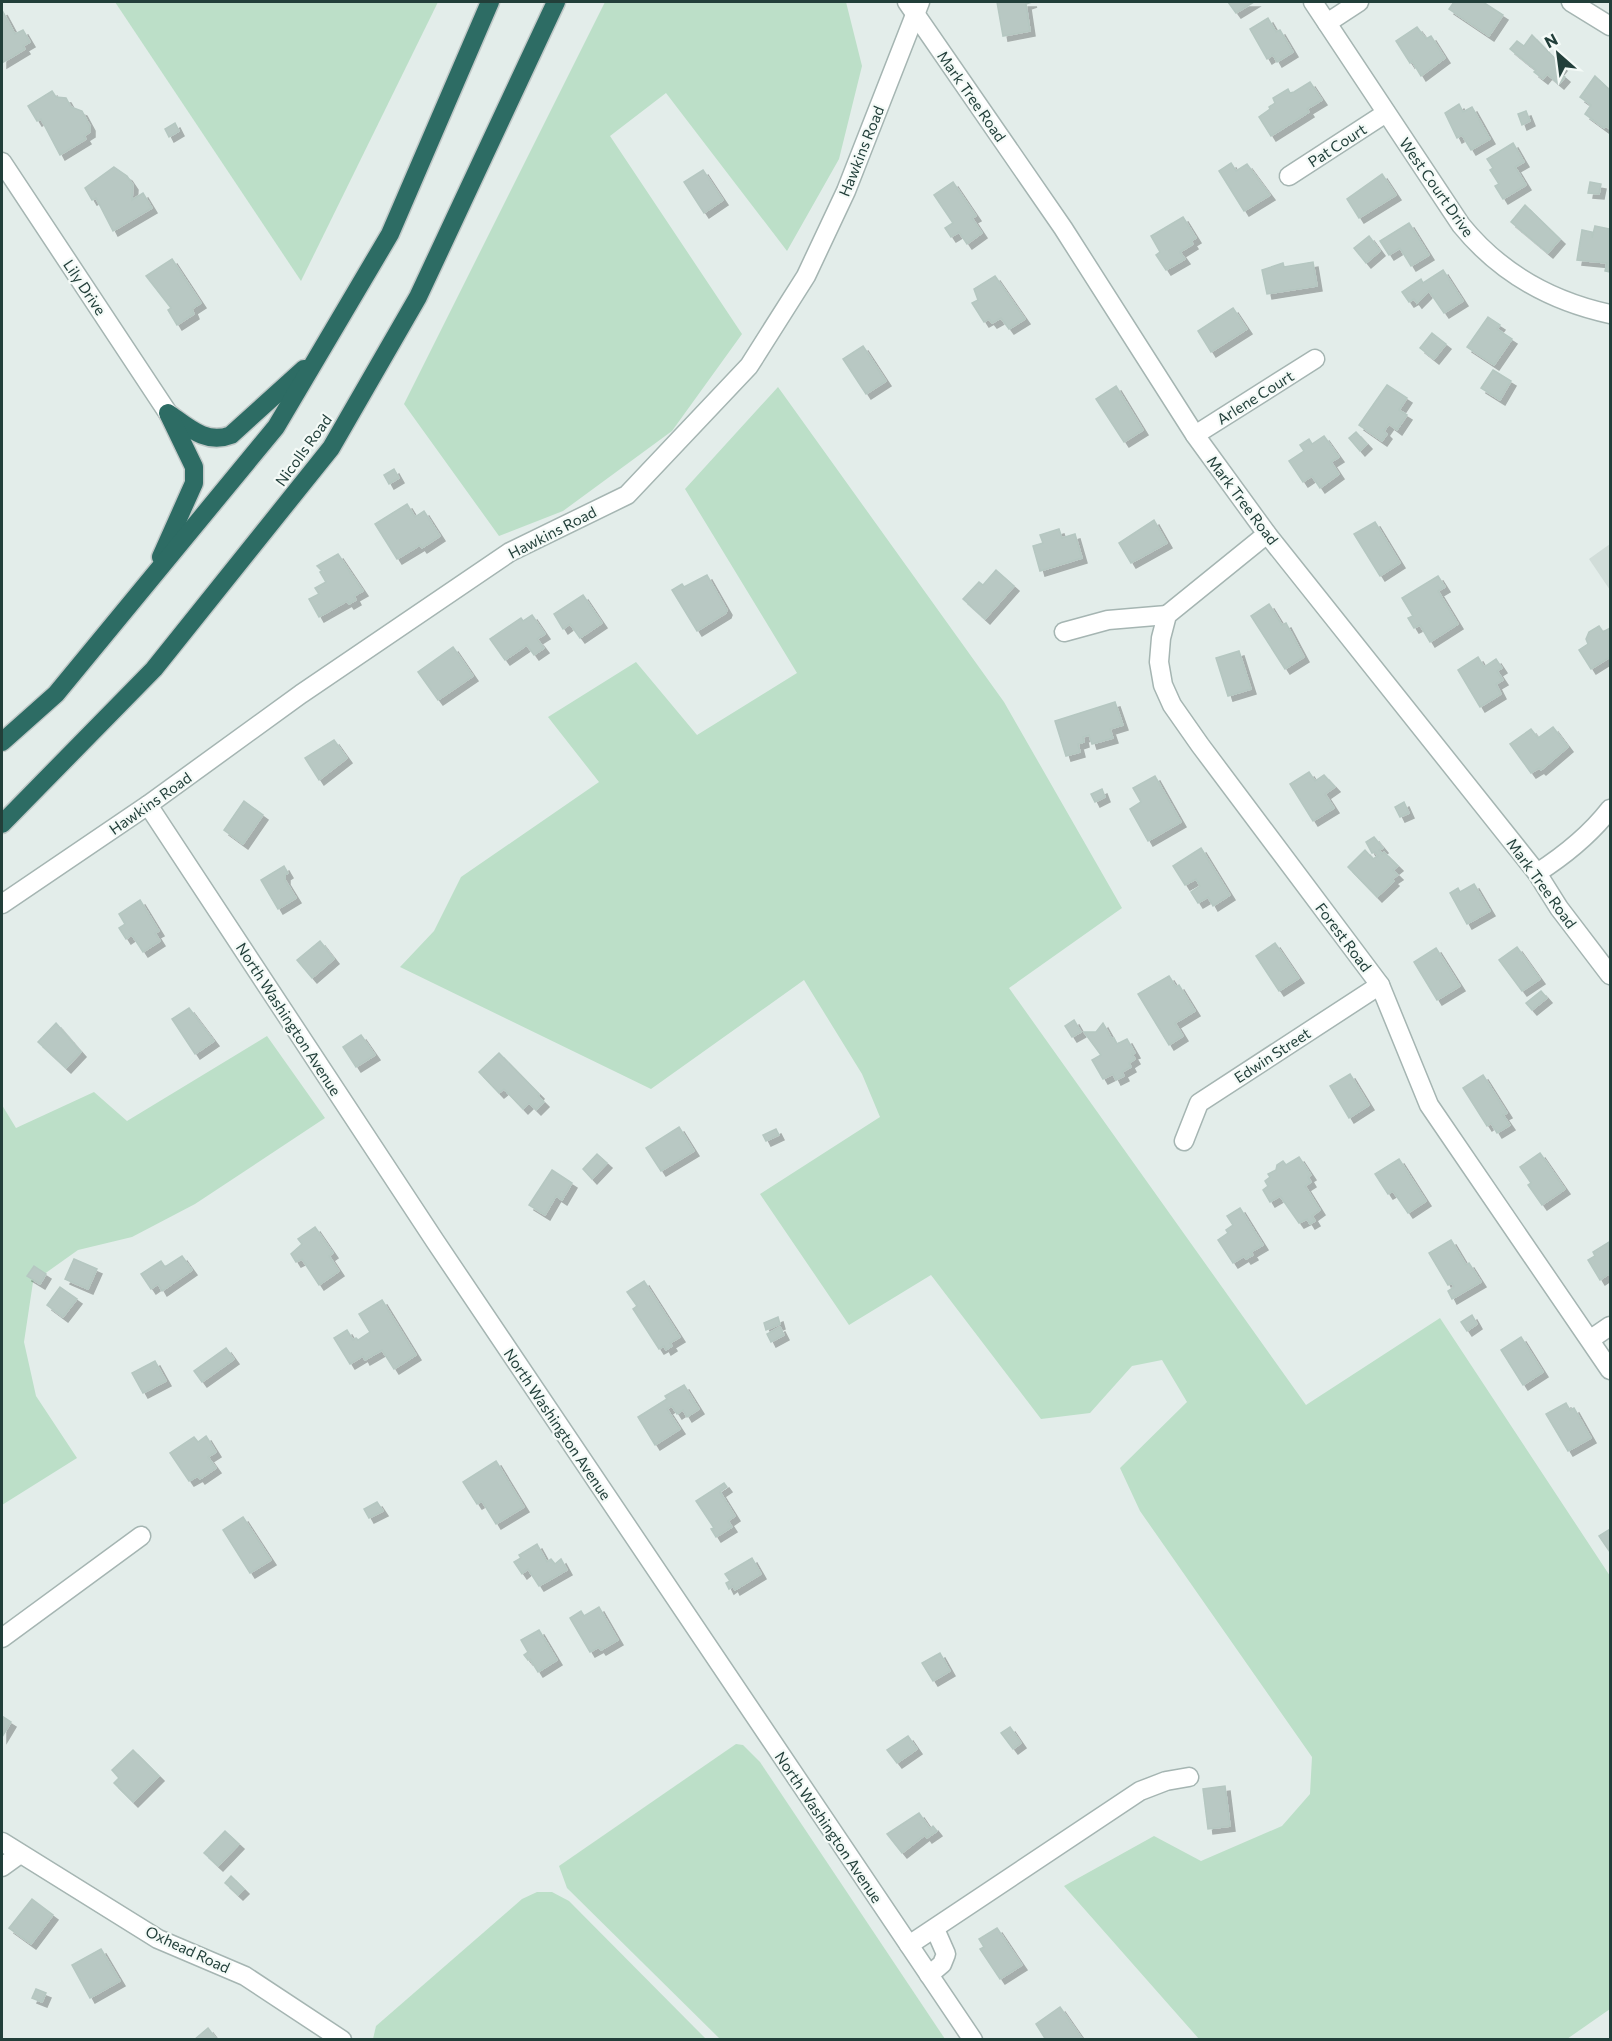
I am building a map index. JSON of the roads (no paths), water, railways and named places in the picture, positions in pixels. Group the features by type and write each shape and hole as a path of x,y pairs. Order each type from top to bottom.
{"highway":[{"path":"2,742 56,694 276,428 390,234 490,2"},
{"name":"Nicolls Road","path":"2,824 154,669 331,448 418,297 555,2"},
{"path":"168,413 199,434 221,439 231,435 319,355"},
{"path":"152,578 194,483 194,467 168,413"}],"street":[{"name":"West Court Drive","path":"1313,2 1461,225 1496,263 1517,278 1559,299 1611,314"},
{"path":"1327,23 1359,2"},
{"path":"1571,2 1611,26"},
{"name":"Mark Tree Road","path":"915,6 1063,228 1195,435 1267,534 1537,873 1559,908 1611,975"},
{"name":"Hawkins Road","path":"2,904 148,805 301,694 510,552 627,495 749,366 806,276 846,191 915,6"},
{"name":"Pat Court","path":"1288,176 1386,113"},
{"name":"Lily Drive","path":"2,162 168,413"},
{"name":"Arlene Court","path":"1195,435 1315,359"},
{"path":"1064,632 1108,620 1167,615 1267,534"},
{"name":"Forest Road","path":"1167,615 1161,638 1159,662 1163,685 1172,705 1380,985 1429,1105 1611,1370"},
{"name":"North Washington Avenue","path":"148,805 435,1240 973,2040"},
{"path":"1537,873 1568,853 1593,830 1611,809"},
{"name":"Edwin Street","path":"1184,1141 1199,1103 1380,985"},
{"path":"1591,1339 1611,1326"},
{"path":"2,1638 141,1536"},
{"path":"909,1945 1140,1791 1166,1781 1189,1778"},
{"name":"Oxhead Road","path":"2,1842 158,1939 245,1976 342,2040"},
{"path":"2,1866 20,1854"},
{"path":"929,1975 942,1964 946,1954 935,1929"}]}
